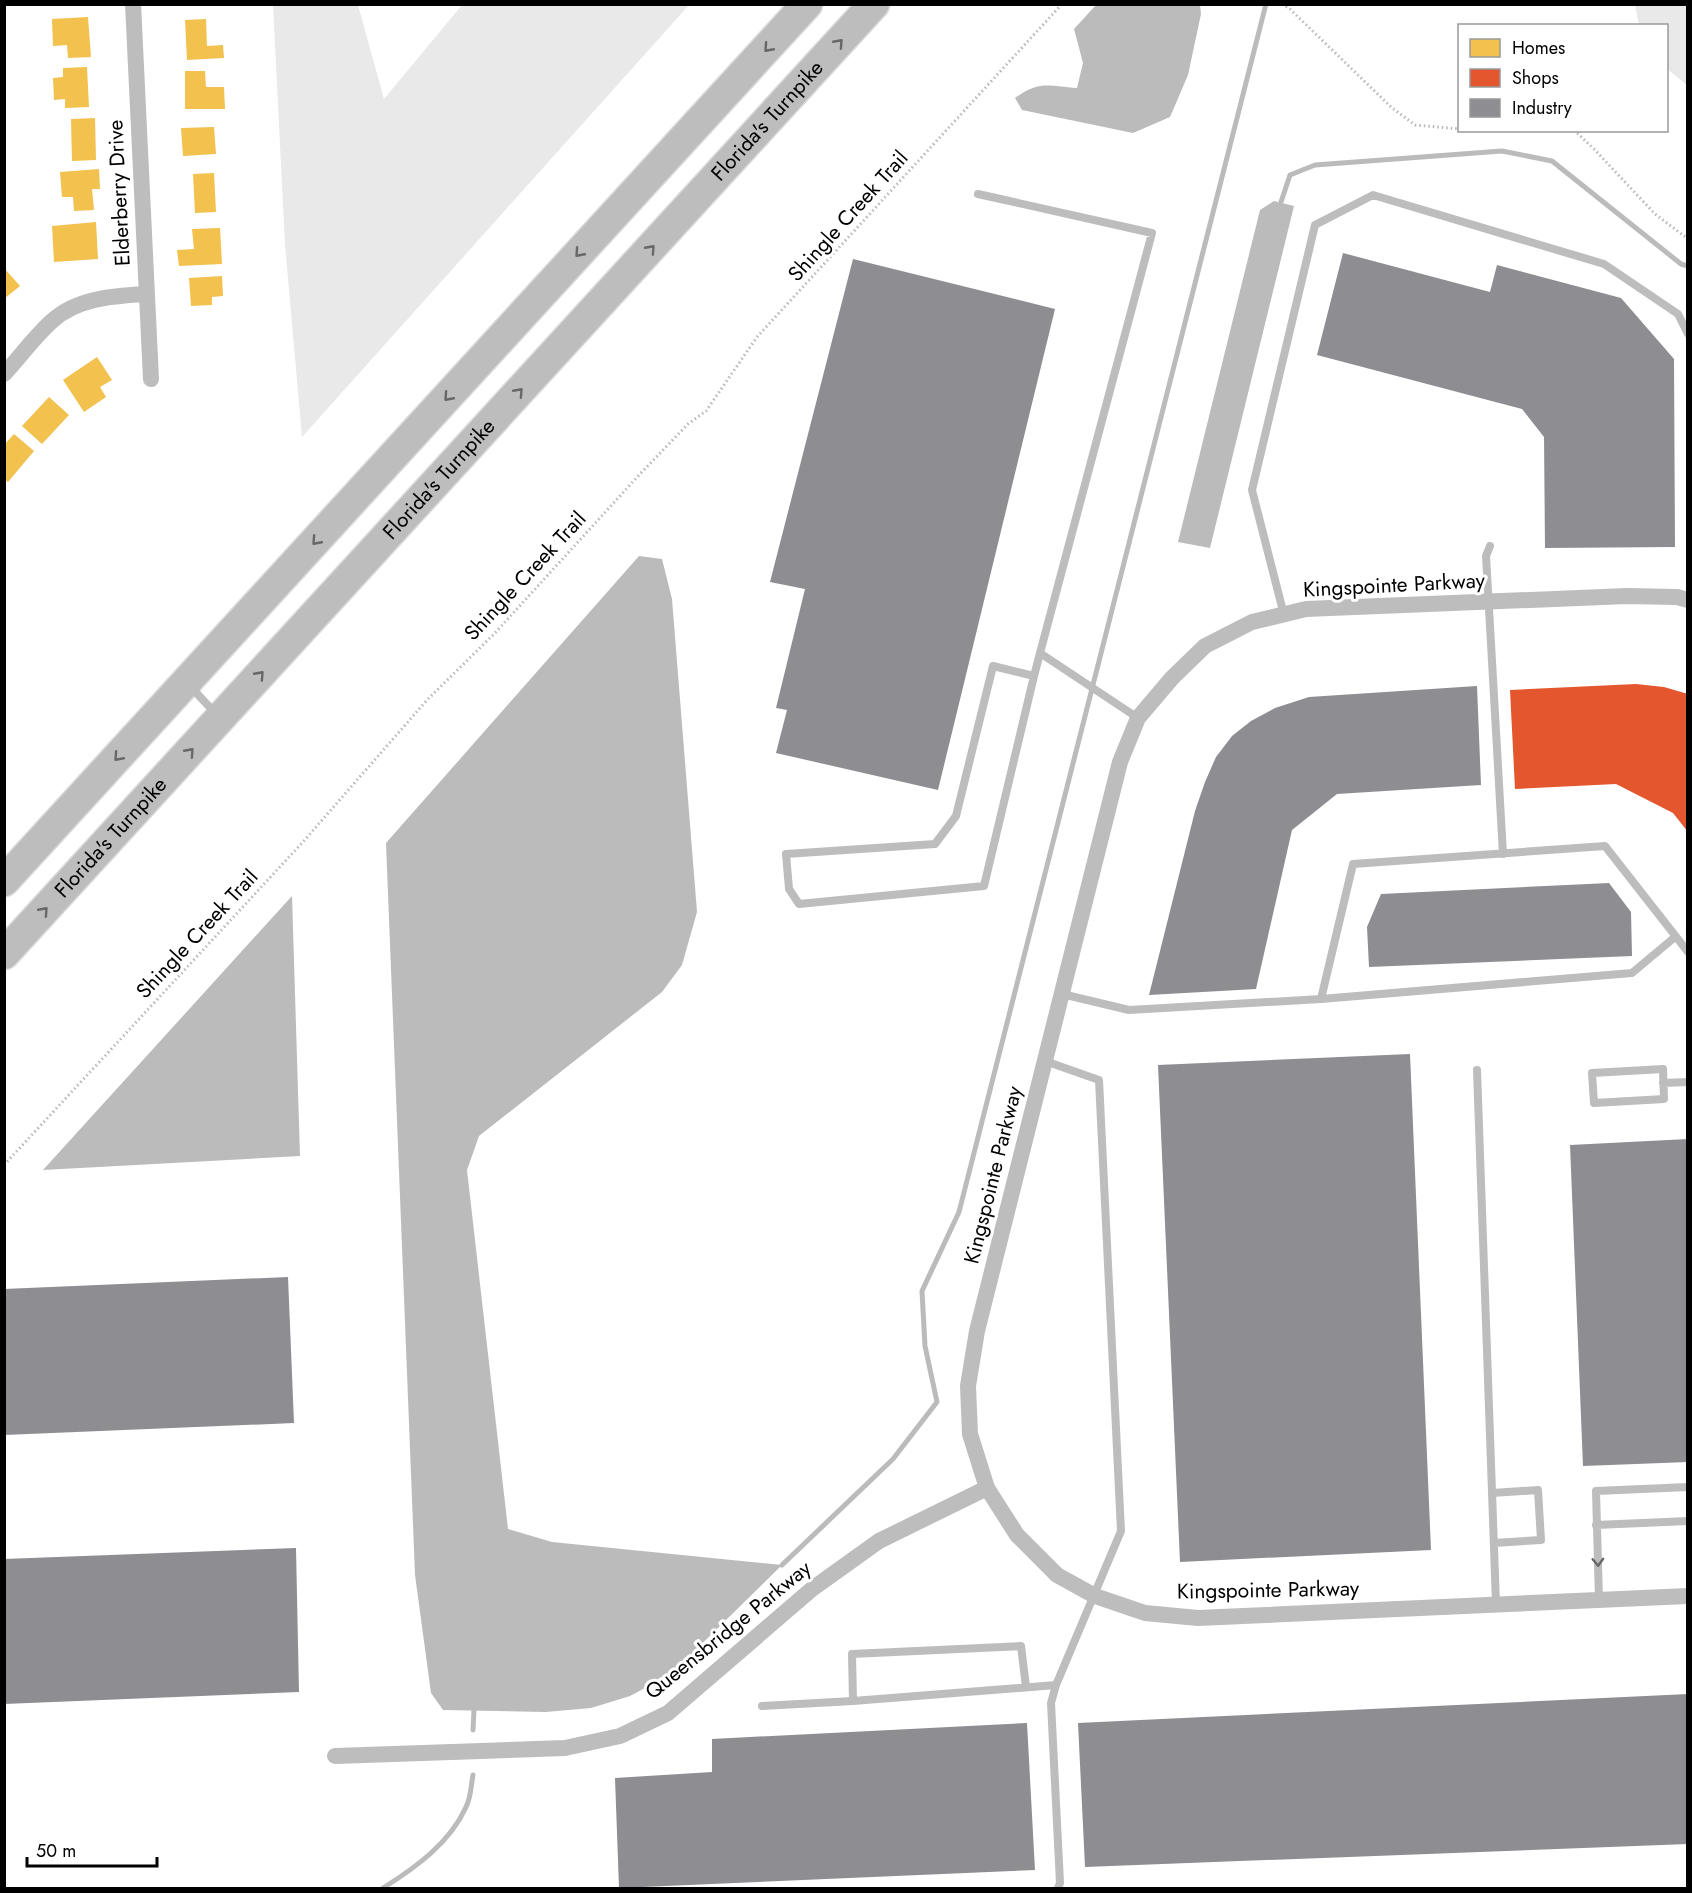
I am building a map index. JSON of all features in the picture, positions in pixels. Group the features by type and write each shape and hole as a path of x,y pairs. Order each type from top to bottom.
{"highway":[{"path":"4,881 807,4"},
{"name":"Florida's Turnpike","path":"4,954 874,4"}],"street":[{"name":"Elderberry Drive","path":"133,4 151,379"},
{"path":"4,374 53,320 81,304 115,296 146,294"},
{"name":"Kingspointe Parkway","path":"1688,600 1677,597 1627,596 1306,609 1252,622 1205,646 1172,678 1138,718 1120,762 977,1331 968,1386 970,1434 987,1488 1017,1534 1057,1575 1095,1596 1146,1613 1198,1618 1688,1596"},
{"name":"Queensbridge Parkway","path":"335,1756 565,1748 620,1736 668,1713 812,1589 879,1541 987,1488"}],"lane":[{"path":"978,194 1152,233 1034,676 984,886 799,904 789,889 786,854 935,844 956,816 993,666 1034,676"},
{"path":"1284,615 1252,490 1315,225 1373,195 1604,264 1678,314 1688,334"},
{"path":"1490,546 1486,556 1503,854"},
{"path":"1040,653 1138,718"},
{"path":"186,683 220,719"},
{"path":"1321,999 1353,864 1605,846 1688,952"},
{"path":"1062,994 1129,1010 1321,999 1632,973 1675,936"},
{"path":"1045,1061 1099,1080 1121,1531 1056,1685 1051,1702 1060,1883 1058,1888"},
{"path":"1663,1069 1663,1083 1664,1099 1594,1104 1592,1073 1663,1069"},
{"path":"1478,1070 1496,1604"},
{"path":"1663,1083 1688,1082"},
{"path":"1599,1600 1596,1491 1688,1487"},
{"path":"1492,1492 1538,1490 1540,1540 1494,1543"},
{"path":"1596,1525 1688,1521"},
{"path":"853,1701 852,1654 1021,1646 1026,1687"},
{"path":"762,1706 1056,1685"}],"path":[{"name":"Shingle Creek Trail","path":"4,1165 302,843 428,699 495,633 648,465 688,424 706,411 757,337 842,247 1062,4"},
{"path":"1282,4 1414,125 1458,129"},
{"path":"1576,132 1655,214 1688,239"}],"shaded area":[{"path":"273,5 358,5 384,99 462,5 689,5 302,437 285,245"},
{"path":"1096,5 1200,5 1201,14 1188,75 1170,117 1133,133 1022,110 1015,98 1038,86 1077,88 1083,63 1074,29"},
{"path":"1635,5 1687,5 1687,85 1668,70 1668,24 1639,24"},
{"path":"1274,201 1294,206 1210,548 1178,542 1260,210"},
{"path":"639,556 662,559 672,599 697,912 682,965 662,992 479,1136 467,1170 508,1529 552,1542 782,1565 671,1674 630,1696 591,1708 546,1712 443,1710 431,1693 415,1575 386,843"},
{"path":"292,896 300,1156 43,1170"}],"building: Homes":[{"path":"88,17 91,57 68,58 67,45 53,46 52,19"},
{"path":"206,19 207,46 223,45 224,58 187,60 185,20"},
{"path":"87,67 89,107 65,108 65,99 54,100 53,78 63,77 63,68"},
{"path":"185,71 205,71 206,87 224,87 225,109 185,109"},
{"path":"95,118 96,160 72,161 71,119"},
{"path":"214,127 216,154 183,156 181,128"},
{"path":"99,169 100,189 92,189 94,210 74,211 73,197 62,197 60,172"},
{"path":"214,173 216,212 195,213 193,174"},
{"path":"96,222 98,259 54,262 52,226"},
{"path":"220,228 222,264 179,266 177,250 194,249 192,229"},
{"path":"4,268 20,286 4,299"},
{"path":"222,276 223,296 212,297 212,305 191,306 189,278"},
{"path":"97,357 112,380 100,387 106,397 84,412 63,380"},
{"path":"49,397 69,415 42,444 22,426"},
{"path":"14,434 34,451 8,482 4,479 4,445"}],"building: Shops":[{"path":"1636,684 1664,687 1688,694 1688,832 1673,813 1616,784 1515,789 1510,690"}],"building: Industry":[{"path":"1343,253 1490,292 1497,265 1621,298 1674,359 1675,547 1545,548 1544,437 1522,409 1317,355"},
{"path":"853,259 1055,309 938,790 776,753 787,710 776,708 805,589 770,582"},
{"path":"1477,686 1481,785 1337,794 1292,830 1256,989 1149,995 1195,811 1216,757 1232,736 1251,721 1275,708 1309,697"},
{"path":"1609,883 1631,912 1632,956 1369,967 1367,927 1381,894"},
{"path":"1410,1054 1431,1550 1180,1562 1158,1065"},
{"path":"1688,1139 1688,1462 1583,1466 1570,1145"},
{"path":"288,1277 294,1423 4,1435 4,1289"},
{"path":"296,1548 299,1692 4,1704 4,1559"},
{"path":"1688,1694 1688,1844 1085,1867 1078,1723"},
{"path":"1027,1723 1035,1870 619,1888 615,1778 712,1772 712,1739"}],"waterway":[{"path":"782,1565 893,1459 937,1402 925,1346 922,1291 959,1212 1266,4"},
{"path":"1281,202 1290,175 1315,165 1502,151 1552,161 1681,264 1688,266"},
{"path":"473,1730 474,1710"},
{"path":"383,1888 430,1854 451,1832 468,1803 473,1775"}]}
